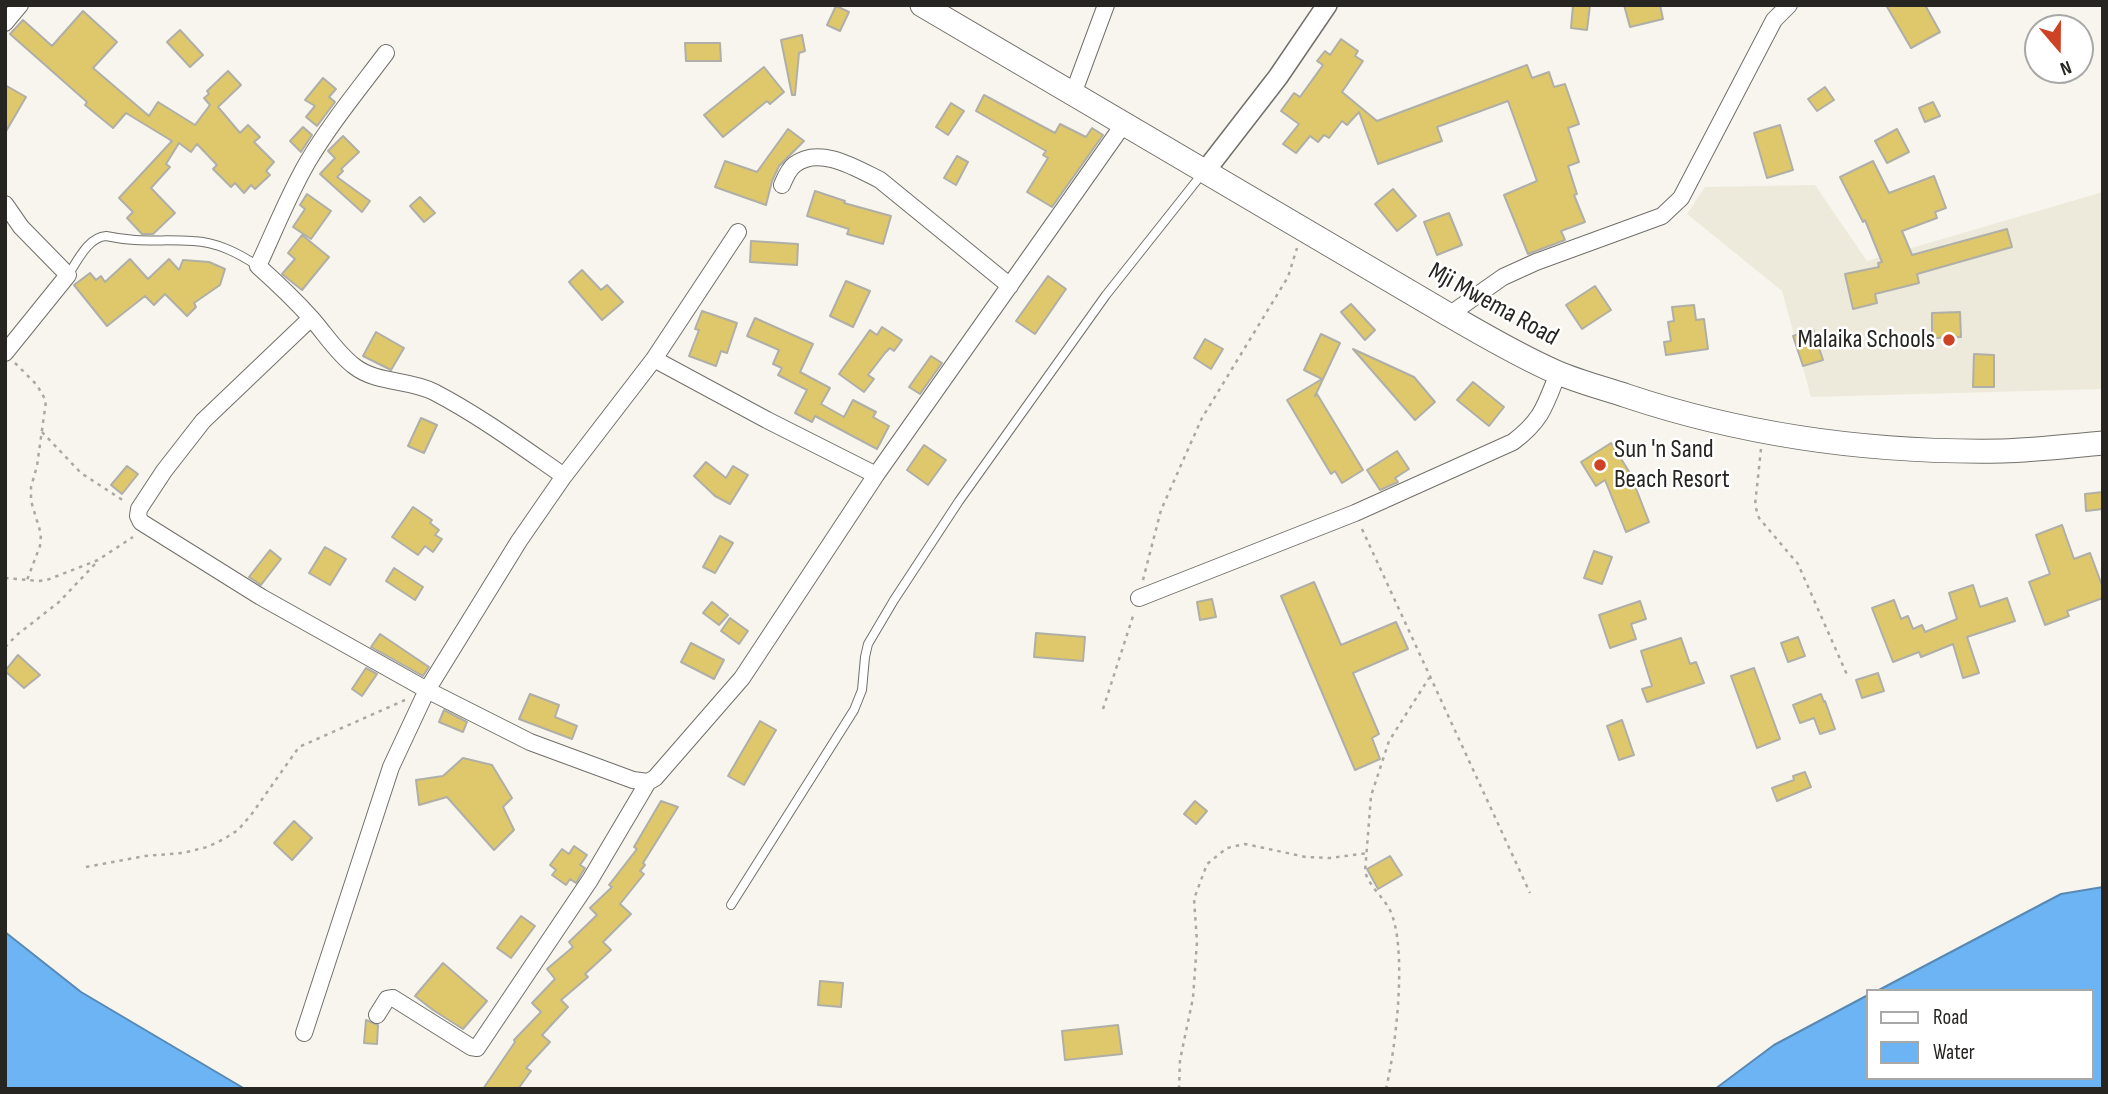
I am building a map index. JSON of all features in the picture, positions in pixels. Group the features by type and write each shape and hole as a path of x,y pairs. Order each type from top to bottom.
{"main road":[{"name":"Mji Mwema Road","path":"922,5 1449,315 1558,373 1659,407 1763,432 1804,438 1924,450 2004,451 2103,443"}],"street":[{"path":"5,23 20,5"},
{"path":"1073,94 1106,5"},
{"path":"1206,170 1278,77 1327,5"},
{"path":"1449,315 1503,277 1536,262 1662,216 1671,210 1681,198 1774,20 1789,5"},
{"path":"386,53 307,162 258,266 311,318 340,354 367,375 406,382 432,391 565,476"},
{"path":"377,1015 387,999 393,998 471,1047 477,1048 590,880 649,782 742,678 876,475 1123,125"},
{"path":"782,184 796,163 810,158 837,160 861,170 880,180 1010,286"},
{"path":"5,204 21,227 68,275 7,351"},
{"path":"304,1033 391,767 427,690 519,541 654,359 738,232"},
{"path":"311,318 203,421 164,471 139,509 141,522 261,597 427,690 530,742 633,780 649,782"},
{"path":"654,359 876,475"},
{"path":"1139,598 1355,513 1513,442 1533,427 1544,410 1558,373"}],"lane":[{"path":"731,905 854,710 862,690 868,644 894,600 960,501 1106,296 1206,170"},
{"path":"68,275 98,236 153,242 194,240 236,251 258,266"}],"path":[{"path":"1103,709 1139,598 1161,510 1202,418 1288,277 1299,237 1297,225"},
{"path":"7,351 16,366 37,385 47,401 31,488 31,501 41,534 40,546 27,580"},
{"path":"42,432 81,473 139,509"},
{"path":"1763,432 1755,505 1767,529 1798,564 1848,677"},
{"path":"1355,513 1530,892"},
{"path":"5,648 18,634 59,602 98,560 131,537 152,529"},
{"path":"5,578 43,581 98,560"},
{"path":"1386,1089 1397,996 1398,944 1392,914 1368,881 1366,872 1371,796 1390,741 1429,678"},
{"path":"86,867 145,856 183,853 224,839 238,830 251,815 299,747 427,690"},
{"path":"1179,1089 1180,1060 1193,998 1197,942 1194,899 1207,864 1227,848 1245,844 1306,857 1330,858 1368,853"}],"shaded area":[{"name":"Malaika Schools","path":"1815,185 1867,261 2103,192 2103,389 1811,397 1782,291 1687,214 1705,187"}],"water":[{"path":"2103,887 2103,1089 1715,1089 1774,1045 1867,996 1867,1080 2094,1080 2094,989 1881,989 2061,894"},
{"path":"5,932 81,992 245,1089 5,1089"}],"building":[{"path":"1573,5 1590,5 1587,30 1571,28"},
{"path":"1624,5 1660,5 1663,19 1630,27"},
{"path":"1886,5 1925,5 1940,32 1911,48"},
{"path":"836,6 849,12 840,31 827,25"},
{"path":"83,11 117,42 93,68 149,116 158,102 195,125 210,105 204,98 209,94 207,91 228,71 241,85 218,107 240,133 248,125 260,137 254,142 274,162 266,171 270,175 255,189 251,185 244,193 235,183 231,187 213,169 217,165 197,144 191,152 179,143 166,164 170,167 151,188 175,213 153,234 142,234 127,218 133,212 119,198 172,141 126,113 113,128 10,34 23,20 52,46"},
{"path":"180,30 203,55 190,67 167,42"},
{"path":"802,35 805,51 799,53 795,95 792,95 781,40"},
{"path":"1341,39 1358,51 1355,56 1363,61 1342,92 1377,121 1527,65 1532,78 1549,72 1554,87 1565,84 1579,124 1568,128 1579,162 1568,166 1577,194 1574,195 1585,222 1561,231 1565,240 1528,254 1504,195 1537,181 1508,101 1437,127 1442,141 1378,164 1359,112 1347,125 1342,121 1329,138 1324,135 1318,142 1310,136 1296,153 1283,144 1299,124 1281,111 1294,93 1300,97 1323,65 1317,61 1325,51 1330,55"},
{"path":"685,43 720,43 721,61 686,61"},
{"path":"764,67 784,92 770,104 767,101 723,137 704,115"},
{"path":"323,78 336,89 329,97 335,102 317,126 306,117 315,106 305,100"},
{"path":"5,85 26,97 5,133"},
{"path":"1825,87 1834,100 1817,111 1808,99"},
{"path":"984,95 1055,133 1060,124 1086,137 1092,128 1103,135 1052,207 1027,192 1048,158 1043,155 1046,151 976,111"},
{"path":"1933,102 1940,116 1925,122 1919,108"},
{"path":"951,103 964,111 948,135 936,127"},
{"path":"1780,125 1793,170 1767,178 1754,133"},
{"path":"303,127 312,135 301,152 290,141"},
{"path":"788,129 804,141 779,166 766,205 715,187 725,161 757,172"},
{"path":"1897,129 1909,152 1887,163 1875,141"},
{"path":"343,136 359,152 341,169 343,171 337,177 370,201 362,212 320,174 335,158 328,151"},
{"path":"957,156 968,162 956,185 944,178"},
{"path":"1873,161 1889,193 1934,176 1946,208 1935,212 1937,218 1902,231 1912,255 2007,229 2012,247 1917,274 1919,283 1875,294 1877,303 1853,309 1845,274 1879,267 1878,263 1882,262 1865,220 1863,222 1840,177"},
{"path":"1393,189 1416,216 1397,231 1375,204"},
{"path":"815,191 845,201 844,203 891,216 883,244 847,234 849,229 807,216"},
{"path":"307,194 331,211 311,239 293,227 305,209 300,205"},
{"path":"420,197 435,213 424,222 410,206"},
{"path":"1449,213 1462,245 1437,255 1424,222"},
{"path":"302,235 329,257 302,290 282,274 295,259 288,253"},
{"path":"751,241 798,244 797,265 750,262"},
{"path":"130,259 148,279 169,259 179,270 183,260 209,262 225,269 220,285 194,303 196,307 187,316 165,294 154,305 145,296 107,326 74,285 90,273 96,280 101,276 105,282"},
{"path":"582,270 601,290 607,285 623,302 602,320 569,282"},
{"path":"1048,276 1066,289 1035,334 1016,321"},
{"path":"846,281 870,291 853,327 830,316"},
{"path":"1595,286 1611,310 1582,329 1566,305"},
{"path":"1351,304 1375,330 1365,340 1341,312"},
{"path":"1694,305 1696,320 1704,319 1708,349 1666,355 1664,342 1671,341 1668,322 1674,321 1672,307"},
{"path":"702,311 737,323 727,353 721,351 716,366 689,356 699,330 695,329"},
{"path":"1960,312 1961,337 1932,338 1932,313"},
{"path":"755,318 813,344 800,372 830,388 821,404 844,417 853,400 876,412 873,417 889,426 877,449 815,416 812,422 795,413 807,390 778,375 782,368 773,364 779,350 747,336"},
{"path":"882,327 902,340 894,351 890,348 885,353 868,375 874,379 864,392 839,374 870,330 877,335"},
{"path":"1813,329 1823,360 1803,366 1793,336"},
{"path":"376,332 404,348 391,370 363,356"},
{"path":"1321,334 1340,343 1315,396 1317,394 1363,470 1342,483 1335,471 1331,474 1287,400 1322,379 1304,370"},
{"path":"1205,339 1223,349 1211,369 1194,358"},
{"path":"1353,349 1414,377 1435,402 1415,420"},
{"path":"1974,354 1994,355 1994,387 1973,387"},
{"path":"931,356 942,363 920,394 909,387"},
{"path":"1473,382 1504,407 1489,426 1457,400"},
{"path":"421,418 437,425 424,453 408,446"},
{"path":"1611,443 1630,473 1649,522 1626,532 1605,480 1596,486 1581,462"},
{"path":"924,445 946,460 928,485 907,470"},
{"path":"1397,451 1409,469 1395,478 1398,482 1380,490 1367,470"},
{"path":"706,462 726,478 733,466 748,475 730,504 715,496 694,476"},
{"path":"127,466 138,474 122,494 111,485"},
{"path":"2103,492 2103,509 2086,511 2085,494"},
{"path":"413,507 432,520 430,523 439,530 435,535 442,539 433,552 425,546 418,555 392,537"},
{"path":"2062,525 2074,559 2090,553 2103,588 2103,598 2067,611 2069,616 2045,625 2029,582 2050,574 2036,535"},
{"path":"720,536 733,543 715,573 703,567"},
{"path":"325,547 346,559 330,585 309,573"},
{"path":"270,550 281,559 261,585 249,577"},
{"path":"1594,551 1612,557 1602,584 1584,578"},
{"path":"394,568 423,587 415,600 386,581"},
{"path":"1314,582 1341,645 1396,622 1408,649 1353,673 1379,734 1372,738 1380,759 1355,770 1281,596"},
{"path":"1973,585 1980,607 2007,598 2015,621 1967,637 1979,673 1963,678 1953,644 1921,657 1919,652 1893,662 1872,608 1894,600 1901,619 1908,616 1913,629 1922,625 1925,632 1957,619 1949,593"},
{"path":"1212,599 1216,617 1200,620 1197,602"},
{"path":"1640,601 1646,619 1631,624 1636,639 1610,648 1599,615"},
{"path":"712,602 728,615 719,625 703,613"},
{"path":"730,618 748,631 739,644 721,631"},
{"path":"1036,633 1085,637 1083,661 1034,657"},
{"path":"380,634 429,667 423,676 371,647"},
{"path":"1798,637 1805,656 1788,662 1781,643"},
{"path":"1681,638 1690,664 1696,662 1704,683 1647,702 1642,689 1652,686 1641,651"},
{"path":"691,643 724,660 714,679 681,662"},
{"path":"18,655 40,675 24,688 5,671"},
{"path":"366,668 377,674 362,696 352,689"},
{"path":"1754,668 1780,739 1757,748 1731,676"},
{"path":"1878,673 1884,691 1862,698 1856,680"},
{"path":"530,694 559,705 555,717 577,726 572,739 519,719"},
{"path":"1821,694 1835,729 1820,734 1814,718 1800,723 1793,705"},
{"path":"444,710 467,722 463,732 439,722"},
{"path":"1622,720 1634,755 1619,760 1607,726"},
{"path":"760,721 776,730 744,785 728,776"},
{"path":"463,758 492,765 512,798 503,807 514,830 494,850 447,797 419,805 416,780 443,776"},
{"path":"1805,772 1811,787 1777,801 1772,788 1794,780 1793,776"},
{"path":"661,801 678,807 643,863 645,865 640,871 644,874 620,904 631,914 603,942 611,950 585,974 588,977 561,1000 568,1007 542,1035 550,1042 526,1068 531,1071 518,1089 483,1089 514,1040 541,1012 532,1003 555,979 547,969 573,947 569,942 597,915 590,908 612,887 609,885 637,849 634,847"},
{"path":"1195,801 1207,811 1196,824 1184,814"},
{"path":"294,821 312,838 292,860 274,843"},
{"path":"574,846 587,855 580,865 585,868 576,883 570,879 566,885 552,875 556,870 550,865 562,849 569,854"},
{"path":"1390,856 1402,875 1378,889 1367,869"},
{"path":"521,916 535,926 511,958 497,948"},
{"path":"443,963 487,1001 463,1029 415,996"},
{"path":"820,981 843,983 841,1007 818,1005"},
{"path":"366,1020 378,1025 377,1044 364,1043"},
{"path":"1118,1025 1122,1054 1065,1060 1062,1031"}],"place":[{"name":"Malaika Schools","path":"1949,340"},
{"name":"Sun 'n Sand Beach Resort","path":"1600,465"}]}
